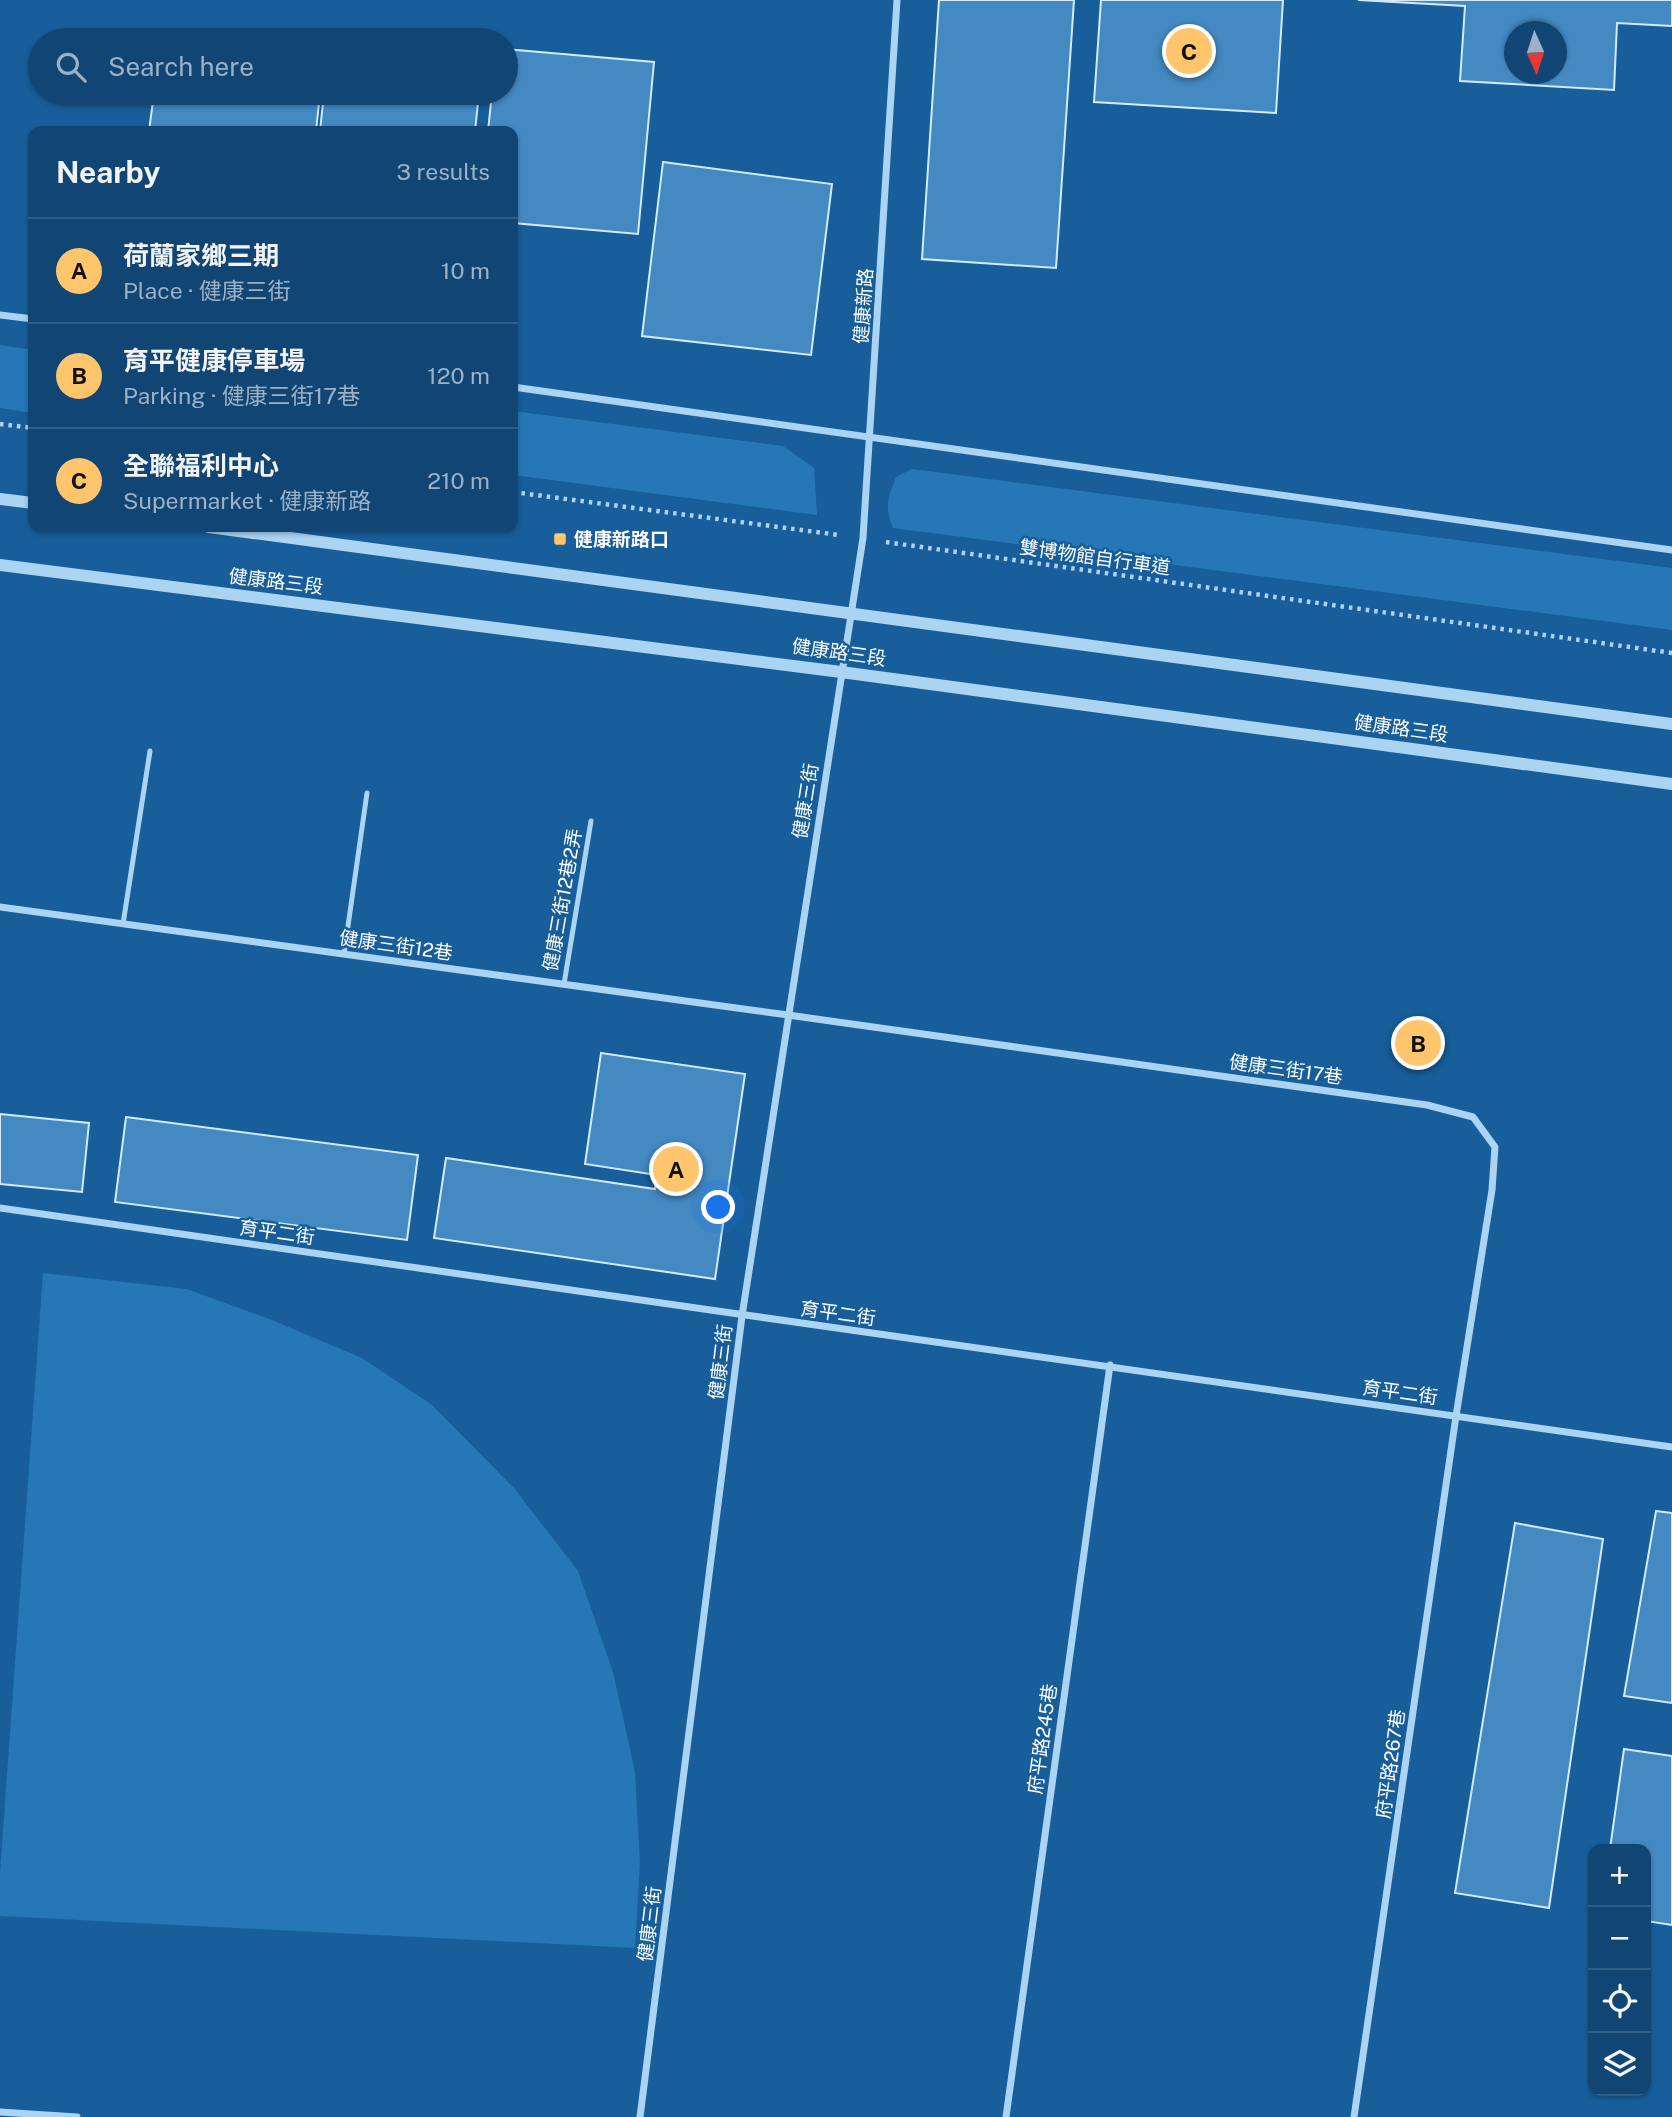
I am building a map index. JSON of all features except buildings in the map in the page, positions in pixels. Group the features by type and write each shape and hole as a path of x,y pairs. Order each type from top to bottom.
{"street":[{"name":"健康新路","path":"850,613 863,538 897,0"},
{"path":"0,315 28,318"},
{"path":"518,388 1672,550"},
{"path":"0,499 28,502"},
{"name":"健康路三段","path":"246,532 1672,724"},
{"name":"健康路三段","path":"0,565 841,672 1672,785"},
{"name":"健康三街","path":"640,2117 742,1316 850,613"},
{"name":"健康三街12巷","path":"0,907 788,1015"},
{"name":"健康三街17巷","path":"788,1015 1427,1105 1473,1117 1495,1147 1492,1190 1456,1416"},
{"name":"育平二街","path":"0,1208 1672,1447"},
{"name":"府平路245巷","path":"1006,2117 1110,1365"},
{"name":"府平路267巷","path":"1354,2117 1456,1416"},
{"path":"0,2112 77,2117"}],"lane":[{"path":"123,924 149,751"},
{"path":"344,954 367,793"},
{"name":"健康三街12巷2弄","path":"564,984 591,821"}],"path":[{"path":"0,424 28,427"},
{"name":"雙博物館自行車道","path":"518,493 863,538 1672,653"}],"shaded area":[{"path":"0,345 28,349 28,412 0,408"},
{"path":"518,412 783,446 814,468 817,515 518,476"},
{"path":"912,469 1672,568 1672,630 893,528 888,508 891,491 896,477"},
{"path":"43,1273 187,1289 272,1320 362,1358 432,1405 514,1488 578,1571 613,1672 635,1772 640,1863 635,1948 0,1916 0,1872"}],"place":[{"name":"全聯福利中心","path":"1189,51"},
{"name":"健康新路口","path":"560,539"},
{"name":"育平健康停車場","path":"1418,1043"},
{"name":"荷蘭家鄉三期","path":"676,1169"}]}
